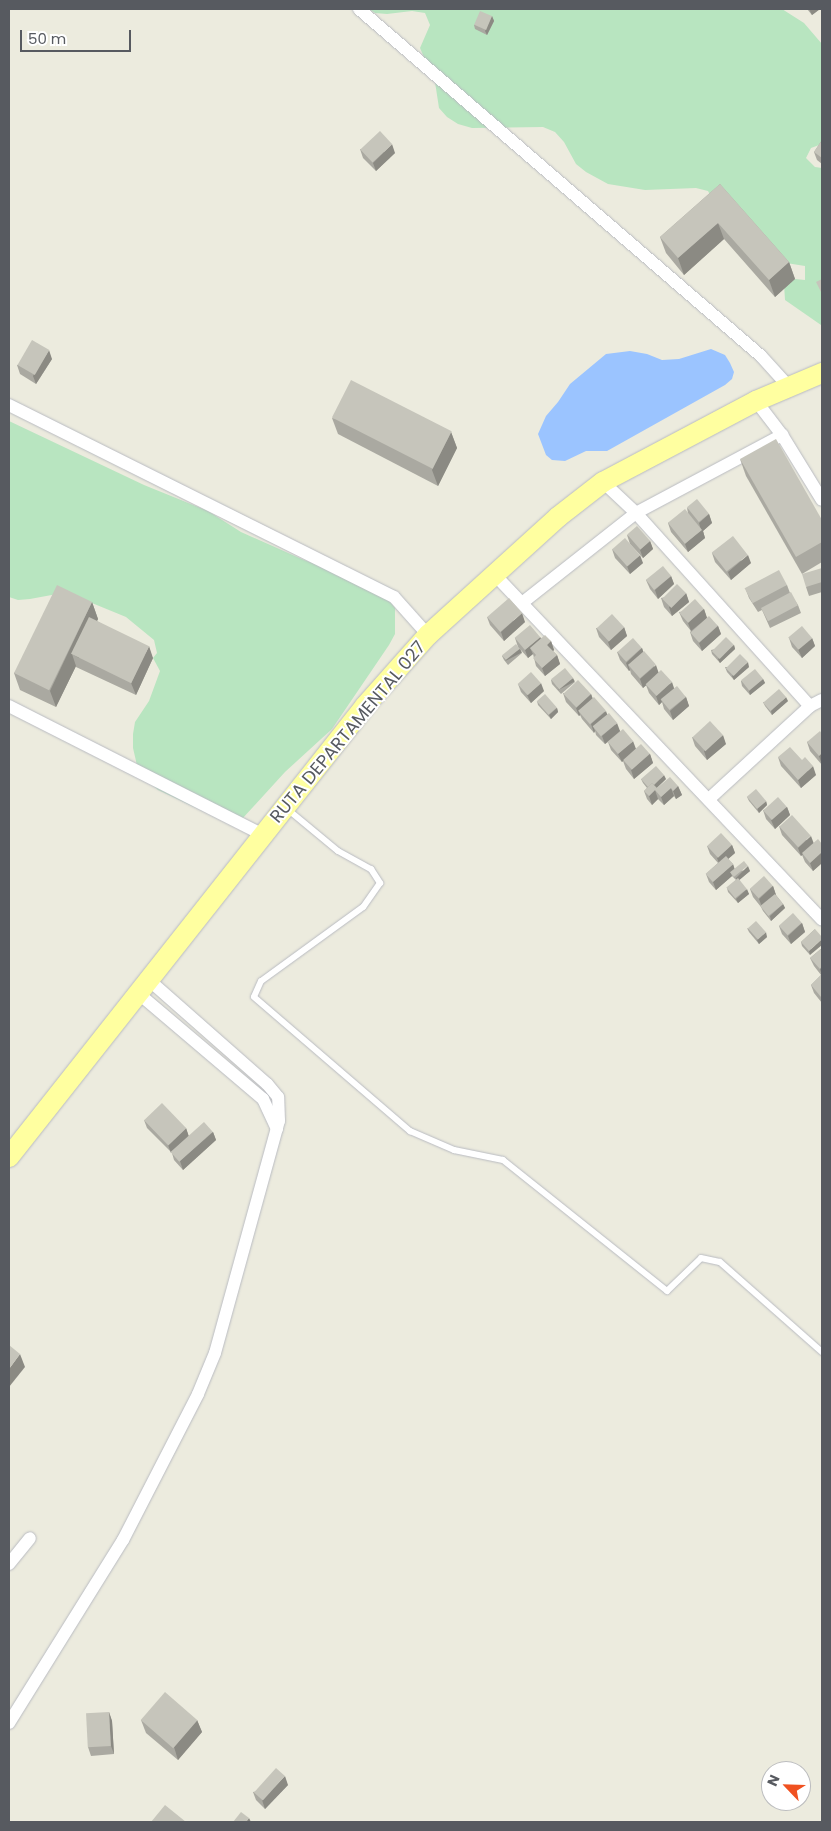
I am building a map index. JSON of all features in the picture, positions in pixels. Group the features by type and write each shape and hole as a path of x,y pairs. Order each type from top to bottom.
{"main road":[{"name":"RUTA DEPARTAMENTAL 027","path":"9,1158 365,706 428,635 558,518 604,482 756,402 822,373"}],"street":[{"path":"359,9 754,349 790,388"},
{"path":"756,402 782,435 822,500"},
{"path":"9,405 394,597 428,635"},
{"path":"522,603 636,513 782,435"},
{"path":"604,482 636,513 810,706"},
{"path":"495,575 822,919"},
{"path":"709,799 810,706 822,700"},
{"path":"9,706 263,835"},
{"path":"9,1723 123,1540 198,1394 215,1353 277,1129 263,1099 143,987"},
{"path":"9,1564 30,1538"}],"lane":[{"path":"285,807 338,851 371,869 380,883 363,907 261,981 254,997 410,1131 454,1150 503,1160 667,1291 701,1258 720,1262 822,1352"}],"green space":[{"path":"369,9 782,9 804,23 822,44 822,144 811,148 806,158 815,167 822,168 821,325 785,300 784,284 795,279 805,280 805,266 780,262 726,225 708,191 696,188 645,190 608,184 576,164 564,142 555,132 543,127 472,128 458,124 447,117 439,108 435,82 420,48 430,25 425,13 412,11 387,14 375,13"},
{"path":"9,421 144,485 208,511 241,532 304,560 343,573 387,598 395,608 395,634 332,729 285,772 242,819 207,813 158,790 139,774 133,748 133,734 135,722 149,701 160,671 153,658 157,653 154,640 126,617 70,594 18,600 9,597"}],"water":[{"path":"711,349 725,355 734,372 732,379 725,385 607,451 586,451 565,461 552,460 546,455 538,434 546,416 570,384 606,354 630,351 647,354 662,360 679,359"}],"building":[{"path":"480,11 492,16 486,30 474,25"},
{"path":"380,131 392,144 373,163 360,149"},
{"path":"822,140 822,158 814,152"},
{"path":"720,184 789,262 769,280 718,223 678,258 660,237"},
{"path":"822,279 822,294 816,282"},
{"path":"32,340 49,350 35,375 18,365"},
{"path":"351,380 452,431 433,469 332,417"},
{"path":"776,439 822,520 822,542 796,557 740,459"},
{"path":"697,499 709,514 699,522 687,507"},
{"path":"685,509 702,530 685,544 668,523"},
{"path":"637,526 650,541 640,550 627,535"},
{"path":"733,536 748,555 726,572 712,553"},
{"path":"625,538 640,555 627,567 612,549"},
{"path":"663,566 671,576 654,590 646,580"},
{"path":"822,568 822,582 806,587 802,574"},
{"path":"779,570 787,585 753,603 745,588"},
{"path":"677,584 686,593 671,608 662,599"},
{"path":"57,585 92,602 49,690 14,673"},
{"path":"791,592 798,605 768,621 761,608"},
{"path":"509,598 522,613 500,632 487,617"},
{"path":"695,599 704,609 688,623 679,613"},
{"path":"612,614 624,627 609,641 597,628"},
{"path":"709,616 718,626 699,642 690,633"},
{"path":"89,617 149,646 131,683 71,654"},
{"path":"530,625 540,637 525,650 515,638"},
{"path":"802,626 812,638 798,650 788,638"},
{"path":"545,635 551,641 547,645 557,655 542,668 533,658 536,655 530,648"},
{"path":"726,637 734,645 720,659 712,651"},
{"path":"633,638 642,648 626,662 617,652"},
{"path":"516,644 520,649 506,660 502,655"},
{"path":"644,651 656,665 640,678 628,665"},
{"path":"740,654 748,662 734,676 726,668"},
{"path":"565,668 573,678 559,689 551,679"},
{"path":"755,669 763,679 749,690 741,680"},
{"path":"661,670 672,682 657,696 646,684"},
{"path":"531,672 541,683 528,695 518,684"},
{"path":"578,680 591,694 576,708 563,694"},
{"path":"677,686 686,697 669,710 661,699"},
{"path":"779,689 786,697 770,711 763,703"},
{"path":"545,694 557,708 549,715 537,701"},
{"path":"594,697 606,711 590,724 578,711"},
{"path":"609,713 617,723 601,736 593,726"},
{"path":"710,721 723,735 705,751 692,737"},
{"path":"623,729 633,741 618,754 608,742"},
{"path":"820,731 822,734 822,753 819,756 807,742"},
{"path":"641,744 650,754 632,770 623,760"},
{"path":"790,747 802,760 805,757 813,766 798,780 778,757"},
{"path":"656,766 664,775 654,785 652,783 648,787 641,779"},
{"path":"670,777 678,786 673,791 671,788 661,797 655,790 649,796 644,791 652,783 657,788"},
{"path":"756,789 766,801 757,809 747,797"},
{"path":"778,797 787,807 772,820 763,810"},
{"path":"792,815 811,836 798,847 779,826"},
{"path":"721,833 732,845 718,858 707,846"},
{"path":"818,839 822,844 822,852 810,863 802,853"},
{"path":"726,856 733,864 713,882 706,874"},
{"path":"744,861 748,866 734,877 730,872"},
{"path":"764,876 773,886 759,898 750,889"},
{"path":"738,878 747,889 735,898 726,887"},
{"path":"775,894 783,904 768,916 760,906"},
{"path":"793,913 802,923 788,935 779,926"},
{"path":"756,921 766,932 758,940 748,928"},
{"path":"815,929 822,939 809,951 801,942"},
{"path":"822,948 822,966 820,969 810,958"},
{"path":"822,974 822,996 821,997 811,985"},
{"path":"162,1103 186,1128 168,1146 144,1120"},
{"path":"204,1122 213,1132 179,1162 171,1152"},
{"path":"9,1345 20,1354 9,1369"},
{"path":"165,1692 197,1720 173,1748 141,1720"},
{"path":"109,1712 111,1746 88,1747 86,1713"},
{"path":"276,1768 285,1776 263,1801 254,1793"},
{"path":"165,1805 186,1822 151,1822"},
{"path":"241,1812 249,1818 246,1822 233,1822"}]}
